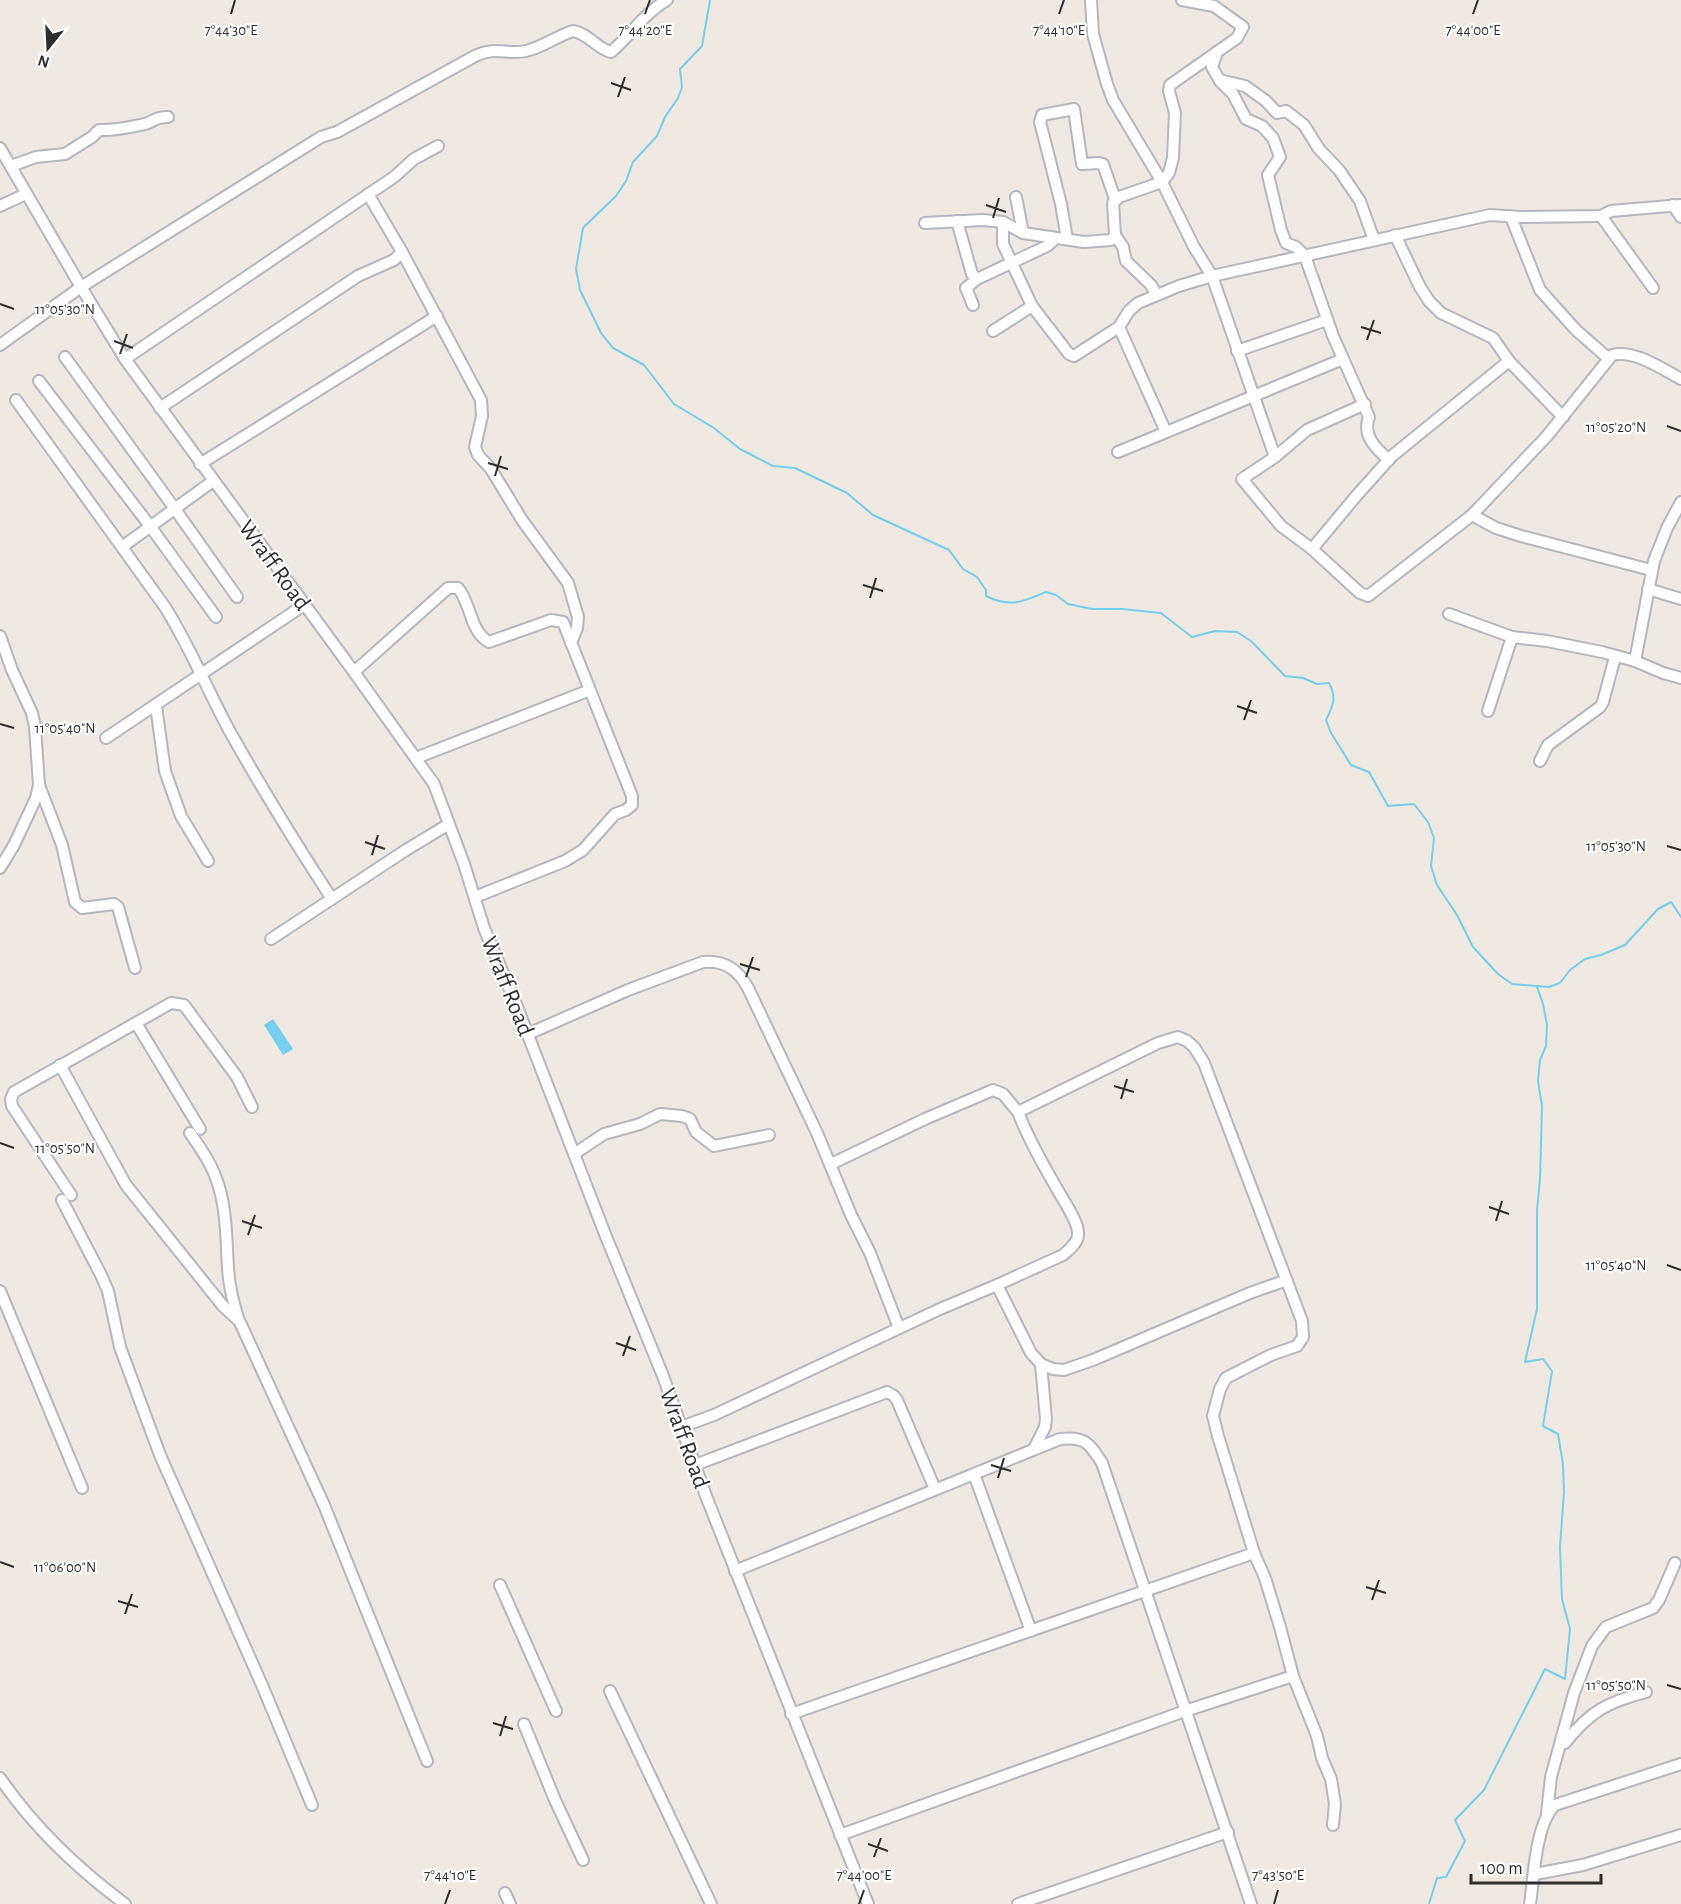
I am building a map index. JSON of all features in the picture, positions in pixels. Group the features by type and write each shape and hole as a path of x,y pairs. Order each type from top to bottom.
{"street":[{"path":"0,345 81,288 321,137 337,132 482,52 529,51 573,30 611,52 633,32 650,10 667,0"},
{"path":"1091,0 1093,34 1113,100 1212,276 1275,457"},
{"path":"1115,199 1161,182 1169,172 1173,158 1175,113 1169,91 1170,85 1237,38 1243,27 1214,6 1182,0"},
{"path":"1217,52 1212,67 1220,81 1233,94 1246,119 1262,126 1273,138 1280,157 1268,175 1281,230 1287,243 1296,247 1305,256 1327,320 1370,417 1366,426 1368,435 1389,460"},
{"path":"1220,81 1245,86 1261,97 1276,112 1286,111 1304,125 1319,149 1339,170 1360,201 1374,240"},
{"path":"1061,238 1061,204 1040,122 1042,115 1074,109 1082,164 1103,164 1115,199 1113,206 1115,236 1123,247 1126,261 1151,285 1156,294"},
{"path":"11,166 36,157 65,154 99,130 148,123 155,117 168,117"},
{"path":"125,360 394,177 414,159 438,146"},
{"name":"Wraff Road","path":"0,148 125,360 434,784 484,928 663,1376 735,1571 868,1904"},
{"path":"0,206 26,194"},
{"path":"368,194 402,252 481,400 482,416 475,447 478,455 491,469 522,520 571,591 578,617 577,628 571,643"},
{"path":"1016,197 1023,233"},
{"path":"1003,222 1002,239 1032,306 1069,354 1074,356 1119,327 1133,306 1156,294 1212,276 1490,215 1511,217 1601,216 1611,211 1677,205 1681,217"},
{"path":"1601,216 1653,288"},
{"path":"1511,217 1540,290 1576,330 1609,359"},
{"path":"925,223 983,219 1003,222 1023,233 1061,238 1098,242 1111,240 1115,236"},
{"path":"957,221 972,274 977,279"},
{"path":"1395,235 1429,301 1441,313 1493,338 1509,361 1563,417"},
{"path":"973,305 966,288 977,279 1061,238"},
{"path":"160,408 358,276 394,260 402,252"},
{"path":"993,331 1032,306"},
{"path":"200,464 437,316"},
{"path":"1237,351 1327,320"},
{"path":"1119,327 1166,432"},
{"path":"1365,404 1307,430 1275,457 1242,479 1281,526 1312,549 1360,593 1368,596 1472,515 1547,436 1612,355 1623,353 1681,379"},
{"path":"65,357 237,597"},
{"path":"1118,452 1343,359"},
{"path":"1312,549 1389,460 1509,361"},
{"path":"39,381 150,526 216,617"},
{"path":"16,400 170,614 241,750 332,899"},
{"path":"122,547 213,481"},
{"path":"1635,661 1651,570 1667,528 1681,502"},
{"path":"1472,515 1496,528 1521,536 1651,570"},
{"path":"354,672 448,588 458,588 465,596 477,632 482,639 489,642 551,620 563,622 632,796 632,804 626,810 615,814 583,850 565,861 475,897"},
{"path":"1648,589 1681,599"},
{"path":"106,738 304,605"},
{"path":"1449,614 1512,637 1547,641 1635,661 1663,674 1681,678"},
{"path":"0,636 12,670 32,713 36,728 39,785 62,845 75,902 82,908 114,904 118,907 135,968"},
{"path":"1488,711 1512,637"},
{"path":"1540,760 1548,745 1600,707 1615,657"},
{"path":"416,758 590,690"},
{"path":"156,706 165,771 181,816 208,861"},
{"path":"0,868 23,826 39,785"},
{"path":"271,939 449,824"},
{"path":"528,1034 628,990 703,962 715,961 726,964 739,974 748,988 831,1164 870,1253 899,1328"},
{"path":"252,1107 237,1077 184,1005 171,1003 14,1092 11,1099 12,1106 66,1198 108,1291 120,1347 160,1455 312,1805"},
{"path":"136,1023 195,1131 214,1174 222,1201 227,1234 228,1270 238,1320 324,1505 427,1761"},
{"path":"1018,1112 1158,1043 1178,1037 1186,1041 1200,1055 1209,1073 1235,1148 1261,1209 1302,1321 1303,1336 1297,1346 1271,1355 1226,1378 1220,1389 1213,1416 1293,1676 1331,1779 1335,1804 1333,1825"},
{"path":"60,1065 126,1185 223,1306 238,1320"},
{"path":"681,1427 724,1410 899,1328 1063,1255 1071,1249 1078,1236 1078,1230 1069,1211 1025,1131 1018,1112 1003,1094 993,1090 925,1119 831,1164"},
{"path":"574,1154 604,1134 640,1124 660,1114 690,1119 696,1132 714,1146 769,1135"},
{"path":"997,1285 1031,1353 1041,1364 1064,1370 1287,1280"},
{"path":"0,1291 82,1488"},
{"path":"1034,1449 1045,1427 1046,1419 1041,1364"},
{"path":"1044,1382 1057,1369"},
{"path":"694,1465 887,1392 897,1400 935,1489"},
{"path":"735,1571 1060,1439 1074,1437 1083,1440 1091,1446 1102,1463 1251,1904"},
{"path":"974,1474 1031,1630"},
{"path":"791,1714 1254,1553"},
{"path":"1530,1904 1538,1849 1547,1813 1551,1777 1574,1693 1598,1637 1606,1627 1653,1608 1659,1600 1675,1563"},
{"path":"500,1585 556,1712"},
{"path":"840,1835 1293,1676"},
{"path":"610,1691 711,1904"},
{"path":"1560,1749 1590,1714 1625,1697 1646,1692"},
{"path":"524,1724 555,1800 583,1860"},
{"path":"1547,1813 1555,1806 1681,1764"},
{"path":"0,1778 15,1799 75,1863 125,1904"},
{"path":"1018,1904 1228,1832"},
{"path":"1535,1874 1583,1865 1681,1835"},
{"path":"505,1893 510,1904"}],"water":[{"path":"273,1019 293,1049 283,1055 264,1025"}],"waterway":[{"path":"710,0 702,46 680,69 682,87 657,136 633,162 626,181 616,196 583,228 576,269 580,290 601,333 613,348 644,365 674,404 714,428 740,449 773,466 795,468 847,493 873,515 949,550 963,569 977,577 986,590 986,596 1009,603 1030,599 1046,592 1056,595 1068,604 1092,609 1161,613 1192,637 1215,631 1237,632 1251,641 1285,676 1303,678 1317,684 1329,683 1333,693 1333,702 1326,720 1331,733 1351,765 1369,772 1388,806 1414,804 1428,822 1434,838 1431,866 1437,885 1457,915 1473,947 1498,974 1512,984 1549,987 1560,983 1570,970 1585,959 1625,945 1658,909 1671,902 1681,917"},
{"path":"1429,1904 1437,1878 1446,1877 1465,1841 1455,1820 1484,1790 1545,1669 1565,1679 1570,1629 1562,1599 1560,1547 1564,1492 1563,1464 1558,1434 1543,1426 1552,1371 1543,1359 1525,1362 1537,1309 1537,1210 1542,1106 1538,1081 1540,1060 1546,1046 1547,1025 1537,987"}]}
